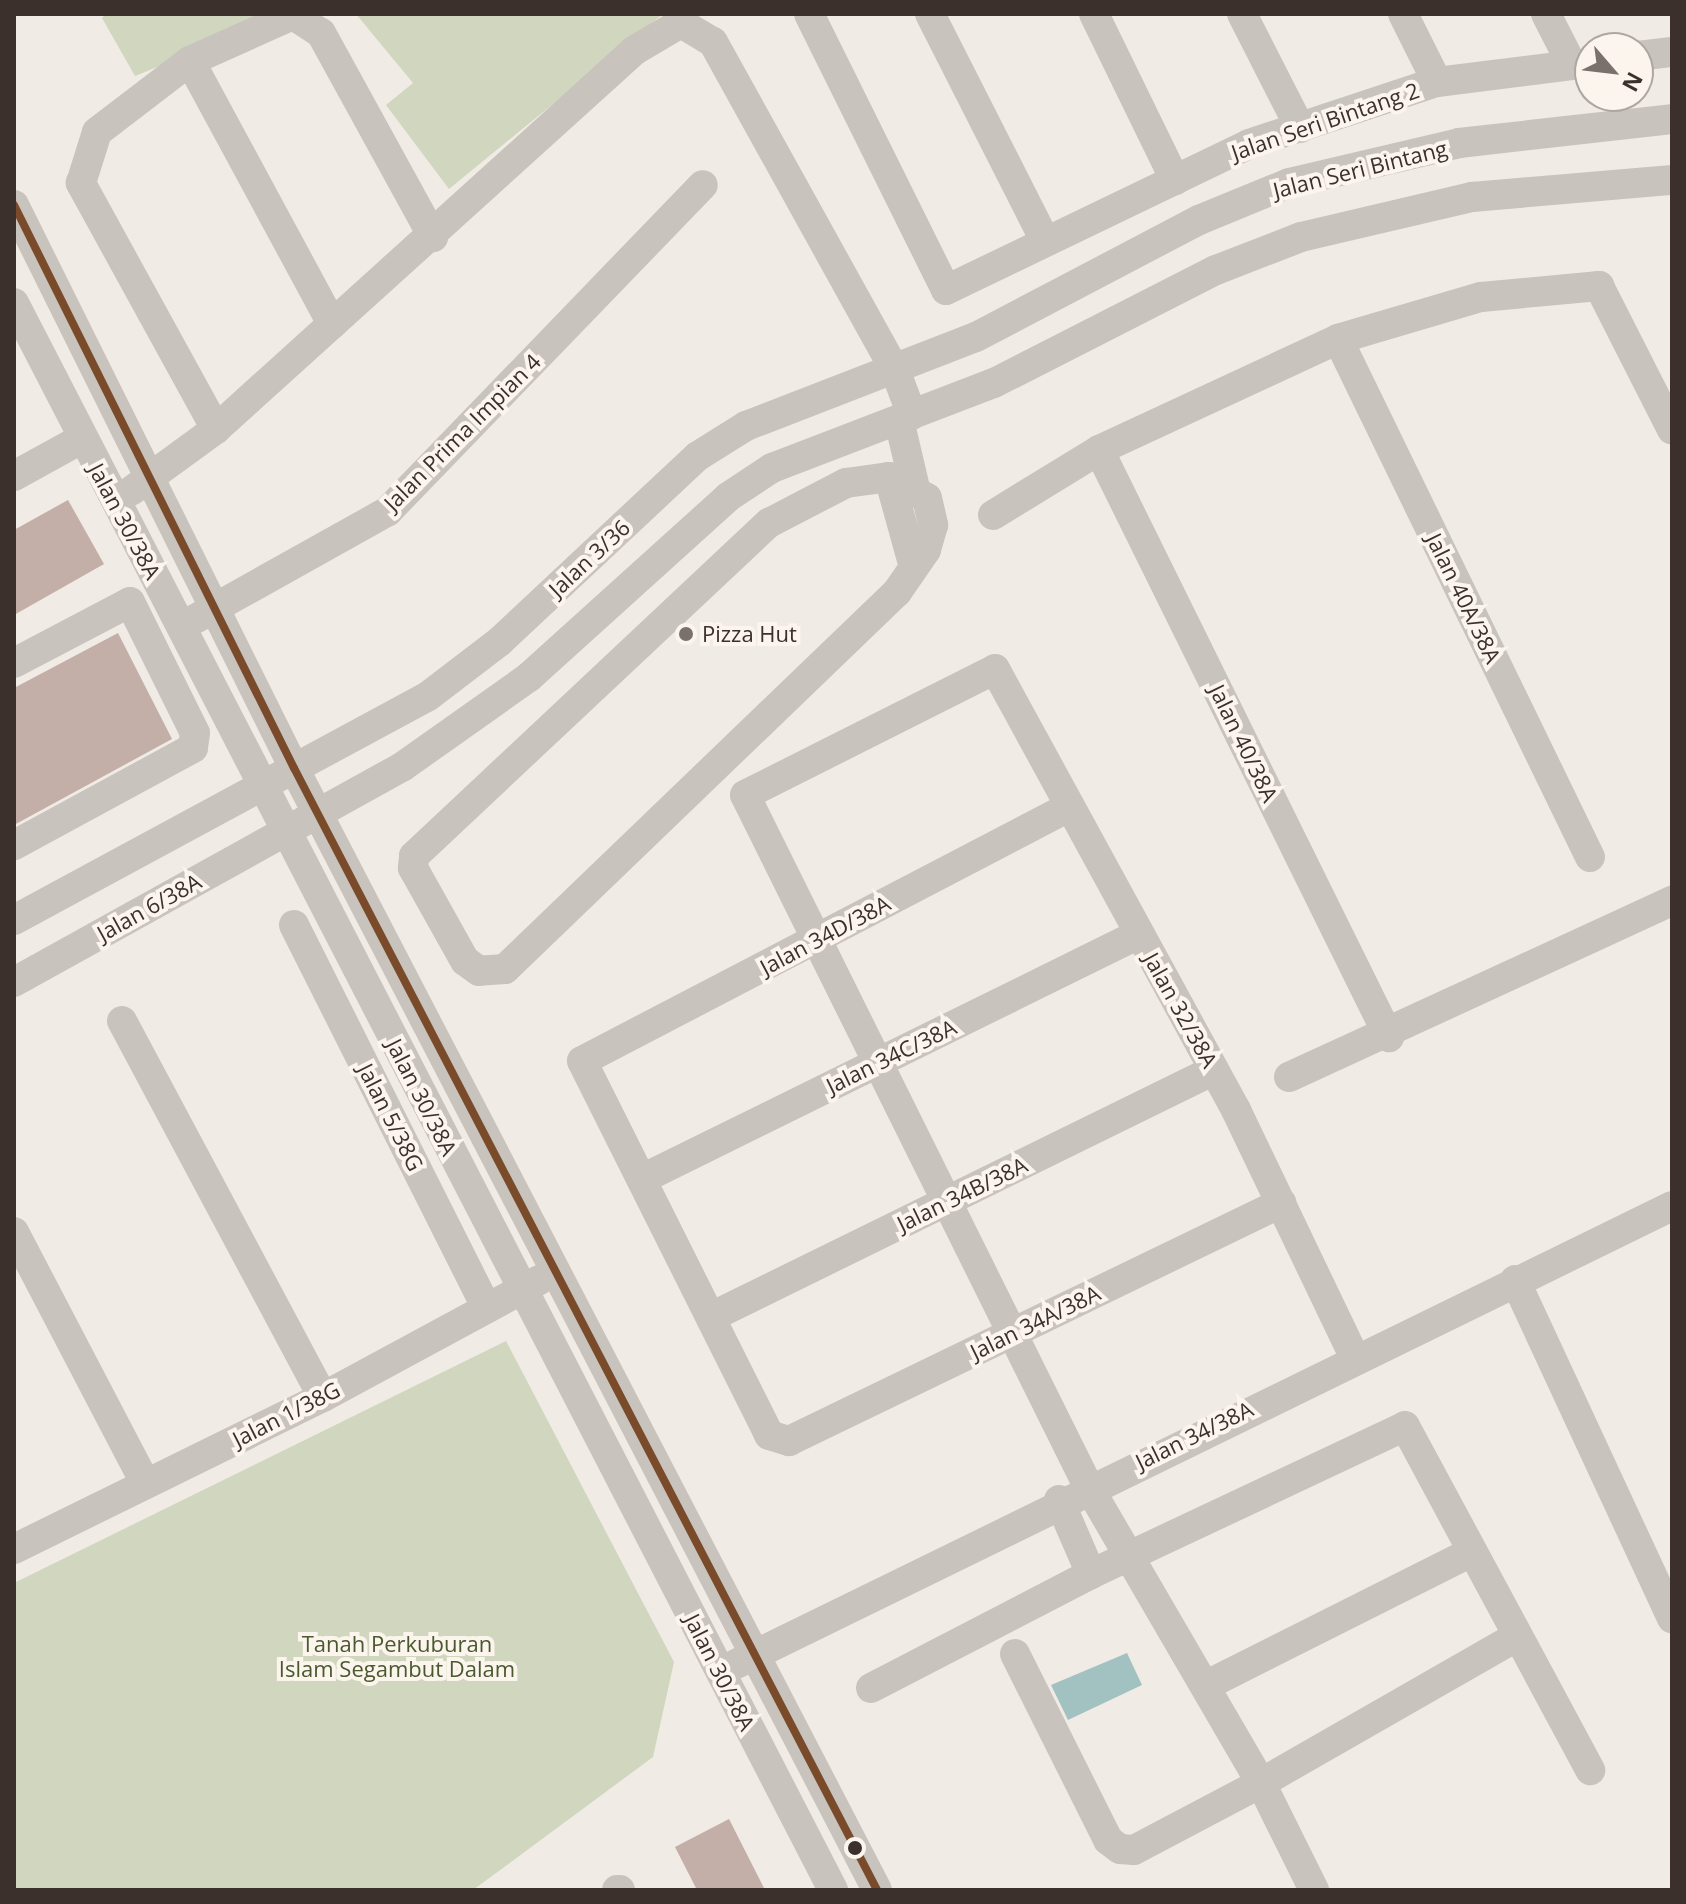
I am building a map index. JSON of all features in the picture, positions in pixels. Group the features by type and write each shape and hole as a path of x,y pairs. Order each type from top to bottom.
{"street":[{"name":"Jalan Seri Bintang 2","path":"809,14 946,290 1175,180 1300,128 1437,82 1574,65"},
{"path":"930,14 1045,241"},
{"path":"1094,14 1175,180"},
{"path":"1242,14 1300,128"},
{"path":"1403,14 1437,82"},
{"path":"1546,14 1574,54"},
{"path":"216,429 81,183 97,132 190,61 293,15 308,20 433,237"},
{"path":"115,500 147,481 216,429 433,237 635,50 681,23 713,42 895,370 905,417 902,480"},
{"path":"190,61 332,324"},
{"name":"Jalan Seri Bintang","path":"895,370 1289,183 1459,143 1672,119"},
{"path":"318,814 402,767 452,733 772,468 905,417 1301,237 1472,197 1672,180"},
{"name":"Jalan Prima Impian 4","path":"180,628 388,511 703,185"},
{"name":"Jalan 30/38A","path":"14,205 147,481 877,1890"},
{"path":"993,515 1099,450 1338,339 1481,297 1599,286 1672,430"},
{"name":"Jalan 30/38A","path":"14,303 81,439 160,586 284,832 833,1890"},
{"name":"Jalan 40A/38A","path":"1338,339 1590,857"},
{"name":"Jalan 3/36","path":"260,785 427,697 582,564 698,456 746,426 895,370"},
{"path":"14,476 81,439"},
{"name":"Jalan 40/38A","path":"1099,450 1389,1037"},
{"path":"772,468 795,506"},
{"path":"902,480 927,498 933,525 914,567 505,969 479,971 450,934 413,868 414,856 795,506 846,483 902,480"},
{"path":"608,540 639,577"},
{"path":"582,564 614,600"},
{"path":"14,663 160,586"},
{"path":"14,845 193,748 195,733 130,602"},
{"name":"Jalan 32/38A","path":"819,938 745,795 995,669 1067,808 1214,1070 1355,1358"},
{"path":"14,920 260,785"},
{"name":"Jalan 34D/38A","path":"642,1179 582,1061 1067,808"},
{"name":"Jalan 6/38A","path":"14,982 318,814"},
{"path":"1289,1077 1389,1037 1672,901"},
{"name":"Jalan 5/38G","path":"294,925 487,1308"},
{"name":"Jalan 34C/38A","path":"642,1179 1139,934"},
{"path":"819,938 1088,1486 1209,1684 1314,1890"},
{"path":"122,1021 323,1397"},
{"name":"Jalan 34B/38A","path":"711,1317 1214,1070"},
{"path":"443,1138 476,1119"},
{"path":"642,1179 711,1317"},
{"name":"Jalan 34A/38A","path":"711,1317 769,1435 789,1441 1281,1203"},
{"name":"Jalan 34/38A","path":"720,1672 1059,1500 1672,1206"},
{"path":"14,1232 146,1484"},
{"name":"Jalan 1/38G","path":"14,1549 323,1397 555,1272"},
{"path":"1515,1280 1672,1618"},
{"path":"871,1688 1091,1574 1405,1426 1514,1638 1590,1770"},
{"path":"1059,1500 1091,1574"},
{"path":"1209,1684 1471,1552"},
{"path":"1015,1654 1108,1840 1120,1849 1134,1850 1261,1783 1514,1638"}],"green space":[{"path":"106,14 288,14 135,76 102,18"},
{"path":"356,14 663,14 449,189 386,105 413,83"},
{"name":"Tanah Perkuburan Islam Segambut Dalam","path":"506,1341 674,1662 653,1757 473,1890 14,1890 14,1583"}],"water":[{"path":"1127,1653 1142,1685 1068,1720 1051,1685"}],"building":[{"path":"68,500 104,564 14,615 14,530"},
{"path":"118,633 172,739 14,825 14,688"},
{"path":"729,1819 765,1890 697,1890 675,1847"}],"transit line":[{"path":"14,205 294,768 877,1890"}],"place":[{"name":"Pizza Hut","path":"686,634"}]}
